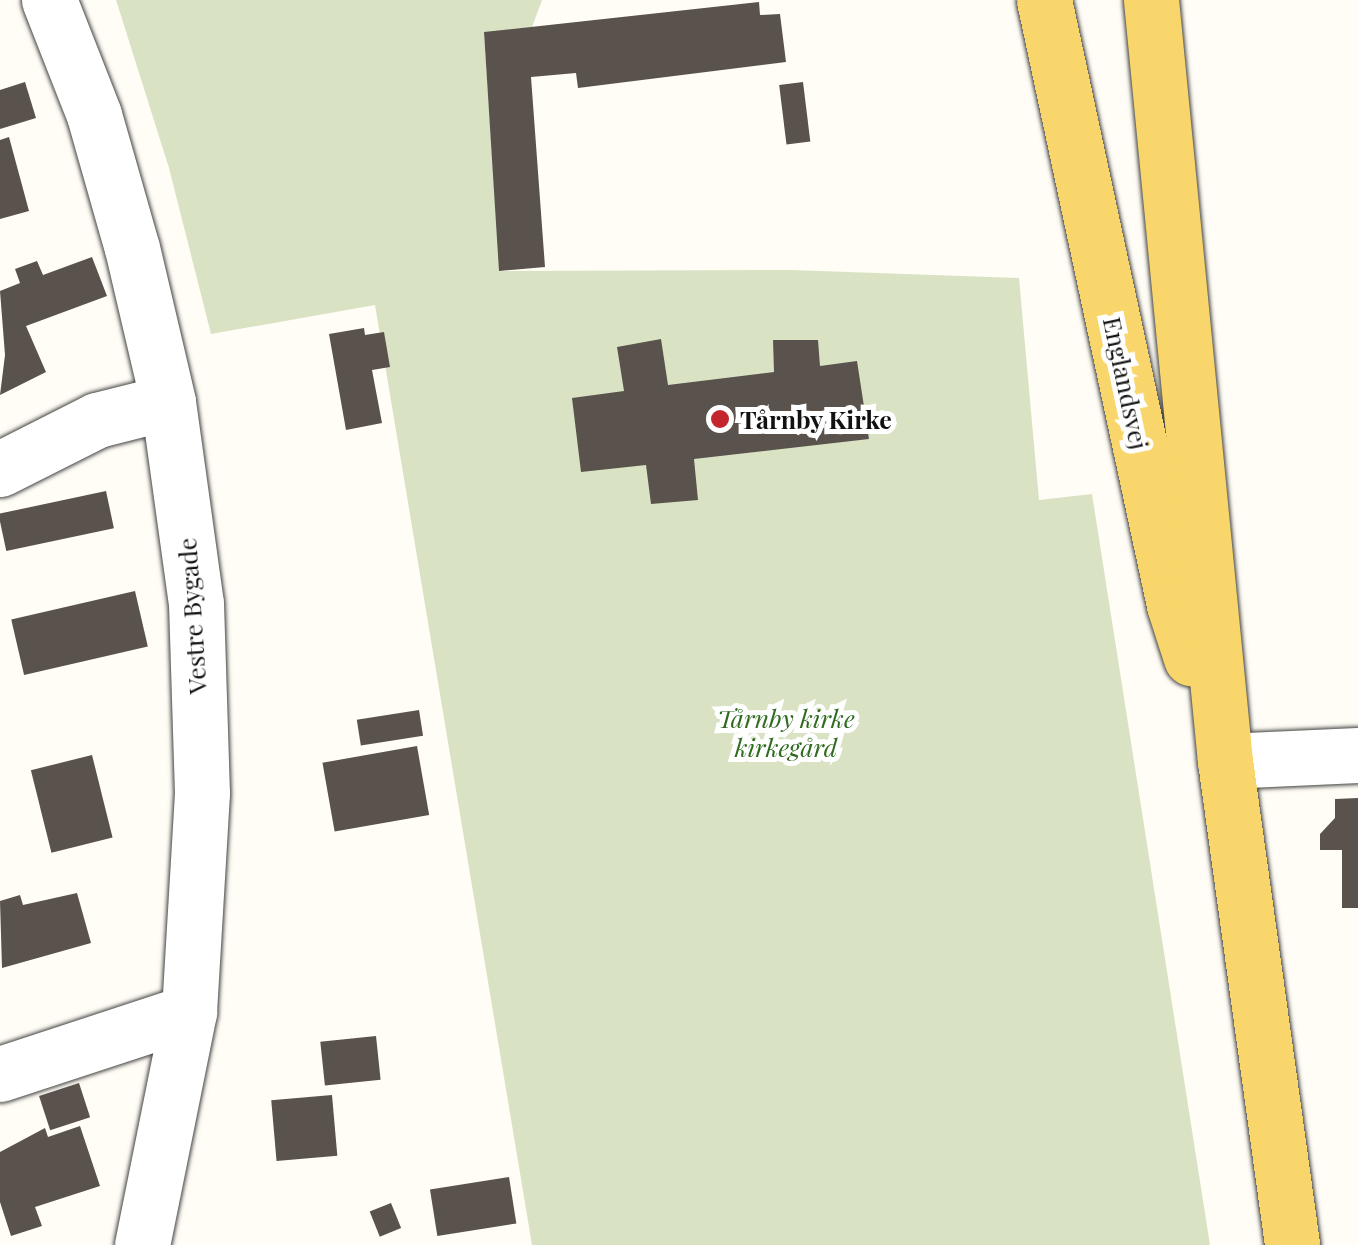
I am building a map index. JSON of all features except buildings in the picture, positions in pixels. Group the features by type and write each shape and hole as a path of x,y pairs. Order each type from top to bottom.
{"main road":[{"name":"Englandsvej","path":"1044,0 1174,605 1225,760"},
{"name":"Englandsvej","path":"1151,0 1225,760 1292,1245"}],"street":[{"name":"Vestre Bygade","path":"49,0 94,115 168,402 196,603 202,793 189,1012 142,1245"},
{"path":"0,468 97,420 168,402"},
{"path":"1225,760 1358,754"},
{"path":"0,1074 189,1012"}],"green space":[{"name":"Tårnby kirke kirkegård","path":"116,0 542,0 532,27 484,33 500,271 792,270 1019,278 1039,500 1092,494 1210,1245 532,1245 375,305 211,334 169,168"}],"place":[{"name":"Tårnby Kirke","path":"720,419"}]}
